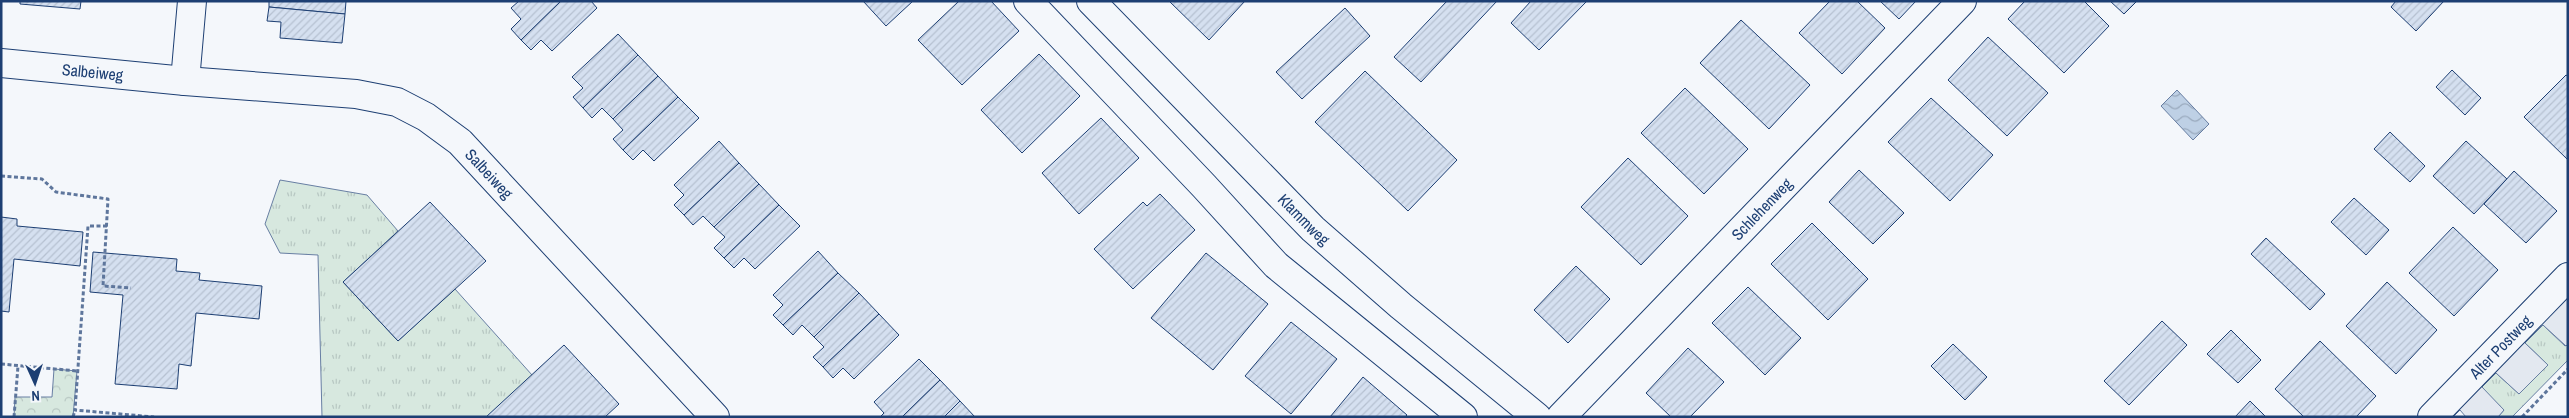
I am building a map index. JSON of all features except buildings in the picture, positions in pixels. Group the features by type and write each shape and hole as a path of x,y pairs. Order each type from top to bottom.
{"street":[{"path":"185,81 192,1"},
{"path":"1028,1 1204,186 1276,265 1463,417"},
{"name":"Schlehenweg","path":"1561,417 1962,1"},
{"name":"Klammweg","path":"1093,2 1313,229 1401,306 1537,417"},
{"name":"Salbeiweg","path":"1,63 185,81 356,94 397,102 426,117 460,142 715,417"},
{"name":"Alter Postweg","path":"2432,417 2568,277"}],"path":[{"path":"1,176 42,179 56,192 108,199 103,286 131,288"},
{"path":"74,417 88,226 107,226"},
{"path":"1,364 77,371"},
{"path":"14,417 18,366"},
{"path":"2522,417 2568,369"},
{"path":"74,410 154,417"}],"green space":[{"path":"280,180 367,195 398,231 343,282 398,341 455,289 532,375 489,417 322,417 318,255 280,253 265,224"},
{"path":"2543,325 2565,346 2568,344 2568,360 2512,417 2498,417 2504,410 2481,388 2496,373 2519,394 2548,365 2525,343"},
{"path":"54,369 77,371 73,417 14,417 15,397 52,397"}],"shaded area":[{"path":"2568,277 2568,344 2566,346 2543,325 2525,343 2548,365 2519,394 2496,373 2482,387 2504,410 2498,417 2466,417 2460,410 2453,417 2432,417"}],"water":[{"path":"2177,90 2209,124 2193,140 2161,106"}]}
